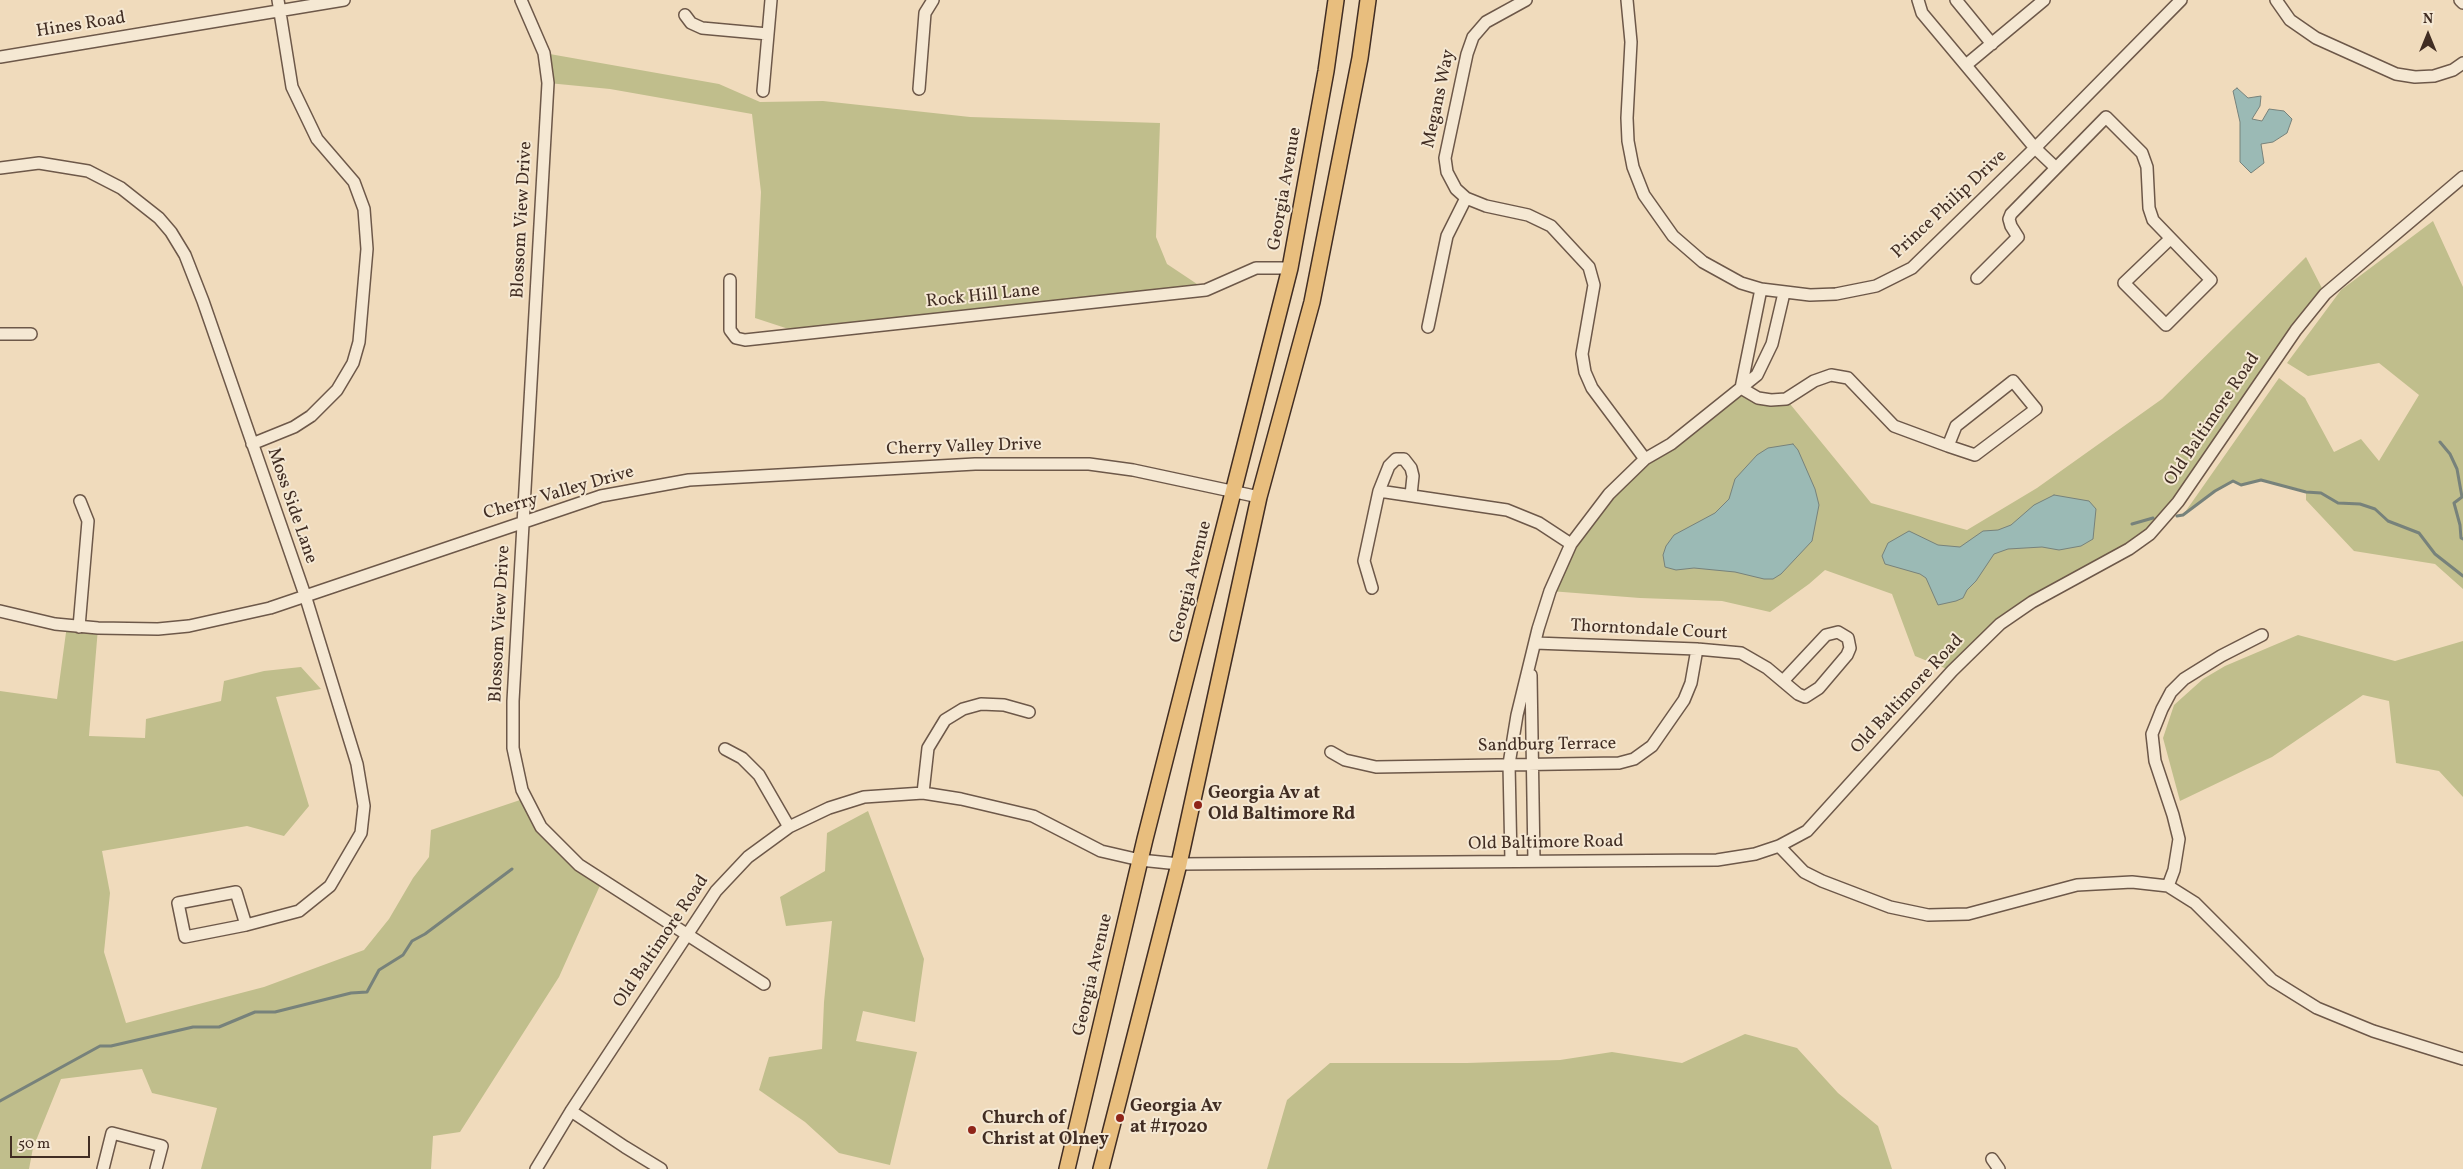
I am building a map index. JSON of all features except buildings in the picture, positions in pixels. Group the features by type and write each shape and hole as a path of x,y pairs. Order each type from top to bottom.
{"main road":[{"name":"Georgia Avenue","path":"1067,1169 1140,860 1235,492 1290,268 1326,70 1336,0"},
{"path":"1101,1169 1179,864 1260,497 1312,302 1360,58 1368,0"}],"street":[{"name":"Hines Road","path":"0,57 279,6 344,0"},
{"name":"Blossom View Drive","path":"521,0 544,53 548,83 513,701 513,748 522,790 541,827 561,850 602,881 764,984"},
{"path":"763,91 771,0"},
{"path":"919,90 926,13 933,0"},
{"name":"Megans Way","path":"1466,198 1450,178 1445,158 1466,54 1473,37 1486,22 1526,0"},
{"name":"Prince Philip Drive","path":"1627,0 1631,42 1627,118 1628,141 1633,167 1644,195 1673,236 1689,251 1722,274 1761,289 1810,295 1836,294 1876,286 1912,268 2182,0"},
{"path":"1918,0 1922,13 2035,148 2055,167"},
{"path":"1956,0 1992,44"},
{"path":"1966,65 2044,0"},
{"path":"2276,0 2290,20 2316,38 2396,74 2415,77 2434,76 2452,70 2463,63"},
{"path":"2460,0 2463,3"},
{"path":"252,444 294,427 311,416 336,390 353,363 359,342 367,248 364,209 354,182 318,139 298,104 292,87 279,6"},
{"path":"685,15 691,23 702,28 768,34"},
{"path":"1977,278 2018,237 2011,226 2009,219 2011,214 2106,117 2142,153 2147,167 2149,208 2153,220 2211,280 2166,325 2124,283 2170,239"},
{"name":"Moss Side Lane","path":"0,168 39,163 88,171 121,188 159,218 171,232 184,255 203,301 305,595 357,764 364,806 361,833 330,886 299,911 246,925 185,937 178,903 236,892 246,925"},
{"name":"Old Baltimore Road","path":"536,1169 685,935 716,891 748,857 789,827 829,808 864,797 923,793 961,799 1033,816 1101,851 1140,860 1179,864 1717,860 1755,854 1779,846 1807,831 1952,671 2000,624 2032,602 2129,550 2150,534 2178,502 2296,330 2326,294 2463,176"},
{"path":"1428,327 1447,236 1466,198 1486,206 1528,215 1545,222 1558,232 1588,267 1594,285 1582,354 1584,372 1592,388 1645,460"},
{"name":"Rock Hill Lane","path":"730,280 730,330 736,338 745,340 1206,290 1256,268 1290,268"},
{"path":"1740,388 1761,289"},
{"path":"1511,861 1509,764 1517,716 1550,591 1571,544 1609,494 1645,460 1671,444 1757,375 1772,344 1784,293"},
{"path":"0,334 31,334"},
{"path":"1740,388 1758,398 1778,400 1786,399 1814,381 1831,375 1848,378 1894,426 1948,446 1975,455 2036,409 2013,381 1956,426 1948,446"},
{"path":"1372,588 1364,560 1379,491 1389,466 1396,459 1404,459 1411,468 1413,476 1411,495"},
{"name":"Cherry Valley Drive","path":"0,611 31,619 79,627 135,630 189,626 270,608 524,520 601,496 690,480 975,464 1089,464 1132,470 1260,497"},
{"path":"1379,491 1507,510 1539,523 1571,544"},
{"path":"79,627 88,521 80,501"},
{"name":"Thorntondale Court","path":"1535,643 1697,649 1741,653 1767,668 1801,696 1811,694 1847,655 1850,648 1848,638 1838,632 1826,635 1783,681"},
{"path":"2168,886 2174,870 2179,839 2174,815 2155,761 2152,734 2158,717 2171,692 2184,679 2221,656 2262,635"},
{"name":"Sandburg Terrace","path":"1331,752 1345,760 1376,767 1618,763 1644,754 1662,734 1684,700 1691,683 1697,649"},
{"path":"1530,665 1534,861"},
{"path":"923,793 928,748 945,720 963,708 981,704 1004,706 1029,712"},
{"path":"725,749 742,758 759,775 789,827"},
{"path":"1779,846 1804,872 1822,881 1890,907 1928,915 1968,914 2077,884 2132,882 2168,886 2195,903 2272,980 2317,1008 2373,1032 2463,1059"},
{"path":"572,1110 625,1147 661,1169"},
{"path":"103,1169 112,1133 162,1146 156,1169"},
{"path":"1992,1159 1999,1169"}],"shaded area":[{"path":"544,53 719,84 760,102 823,101 970,117 1160,123 1156,237 1167,264 1206,290 807,335 755,318 761,192 752,114 610,89 548,83"},
{"path":"2433,221 2463,287 2463,589 2435,564 2354,551 2306,500 2306,492 2299,489 2261,480 2241,485 2233,482 2215,492 2183,515 2279,378 2305,398 2334,452 2361,439 2379,461 2419,395 2379,363 2308,376 2287,363 2341,290"},
{"path":"2306,257 2325,294 2150,534 2032,602 1952,671 1915,656 1892,594 1825,570 1770,612 1722,601 1640,598 1550,591 1571,544 1609,494 1741,388 1758,398 1786,399 1871,503 1967,530 2037,488 2162,399"},
{"path":"67,625 98,628 89,736 145,738 146,719 221,701 224,681 264,671 301,667 321,689 276,697 309,806 284,836 247,826 102,851 110,893 104,952 126,1023 264,987 364,950 389,919 413,878 429,857 431,830 526,798 541,827 602,881 559,977 460,1132 433,1136 431,1169 201,1169 217,1108 152,1093 142,1069 61,1079 33,1148 29,1169 0,1169 0,691 57,699"},
{"path":"2298,635 2395,661 2463,641 2463,797 2439,771 2396,763 2389,701 2363,695 2272,757 2180,801 2163,738 2174,705 2203,679 2225,666"},
{"path":"868,811 924,959 915,1022 863,1011 856,1041 917,1052 890,1165 839,1153 805,1122 759,1090 769,1057 822,1049 824,1002 832,921 786,926 780,897 825,871 827,833"},
{"path":"1745,1034 1797,1048 1838,1093 1878,1126 1892,1169 1267,1169 1287,1100 1330,1063 1467,1063 1560,1060 1612,1052 1682,1063"}],"water":[{"path":"2237,88 2248,98 2261,96 2260,106 2252,119 2262,121 2269,109 2284,111 2292,119 2287,133 2273,142 2261,144 2264,163 2251,173 2240,162 2240,122 2233,91"},
{"path":"1793,444 1798,450 1815,489 1819,505 1812,541 1781,574 1773,579 1764,579 1735,572 1694,568 1676,570 1665,567 1663,555 1666,546 1674,535 1715,513 1729,499 1735,479 1757,455 1768,448"},
{"path":"2054,495 2089,501 2096,509 2093,539 2081,546 2059,550 2042,547 2008,549 1994,554 1963,598 1956,601 1938,605 1926,578 1920,574 1885,564 1882,556 1888,543 1909,531 1938,545 1960,547 1983,531 1998,530 2011,525 2034,505"}],"waterway":[{"path":"2440,442 2450,454 2457,469 2462,497 2454,503 2460,525 2461,538 2463,539"},
{"path":"2177,516 2183,515 2215,491 2233,481 2241,485 2261,480 2306,492 2321,493 2338,503 2360,504 2375,509 2388,521 2419,533 2435,554 2463,576"},
{"path":"2132,524 2153,518"},
{"path":"0,1101 100,1046 111,1046 193,1027 219,1027 255,1012 275,1012 351,993 367,992 379,970 403,955 412,941 425,934 512,869"}],"place":[{"name":"Georgia Av at Old Baltimore Rd","path":"1198,805"},
{"name":"Georgia Av at #17020","path":"1120,1118"},
{"name":"Church of Christ at Olney","path":"972,1130"}]}
